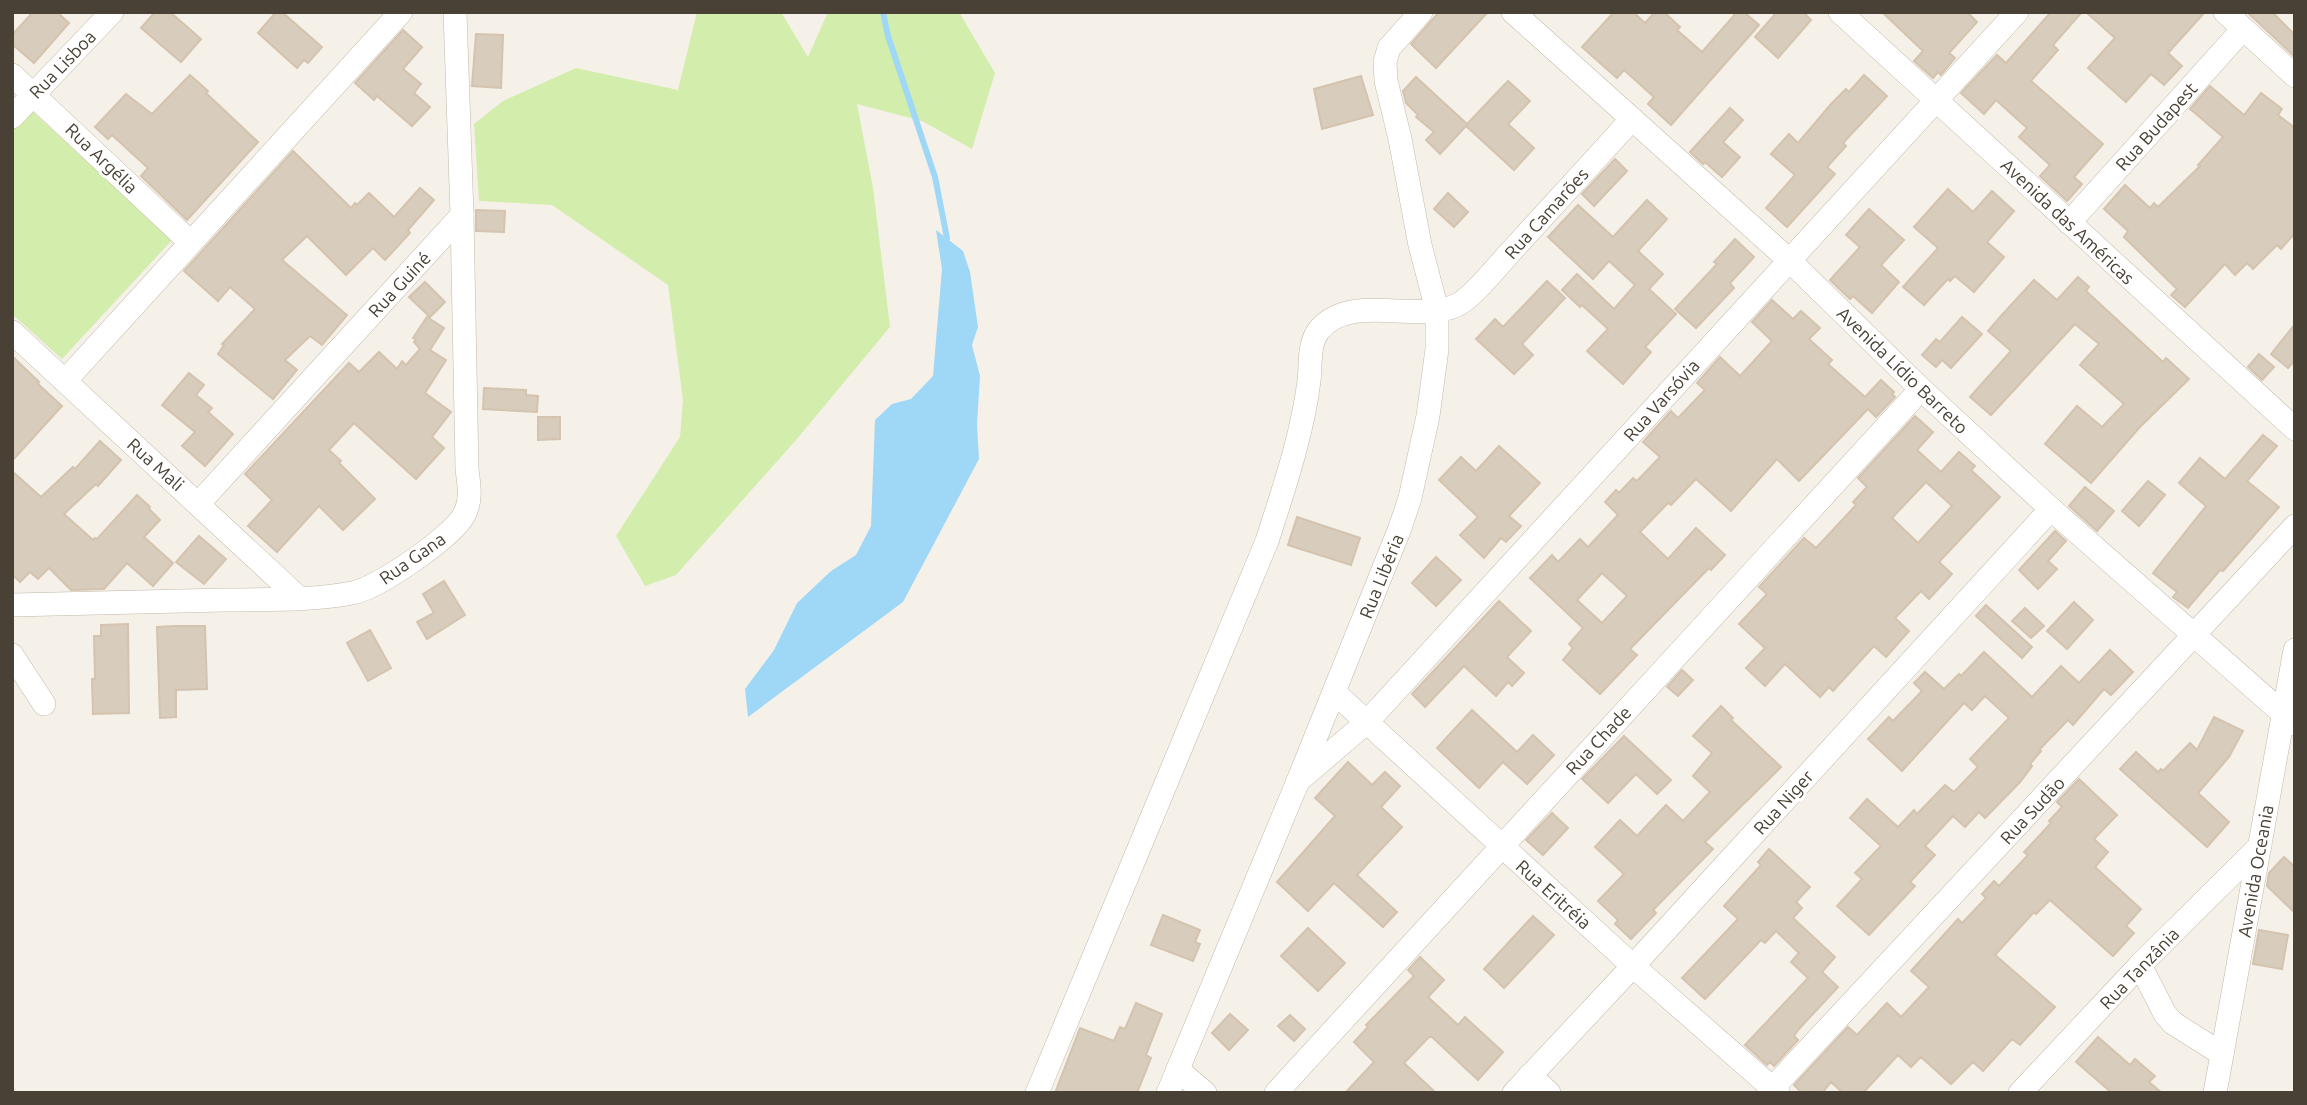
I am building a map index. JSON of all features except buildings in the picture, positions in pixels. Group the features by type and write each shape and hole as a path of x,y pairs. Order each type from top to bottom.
{"street":[{"name":"Rua Lisboa","path":"12,117 112,12"},
{"path":"65,382 401,12"},
{"path":"455,12 462,215"},
{"name":"Rua Libéria","path":"1168,1093 1298,781 1410,498 1428,416 1437,349 1448,308 1420,244 1386,81 1385,62 1389,48 1421,12"},
{"name":"Avenida Lídio Barreto","path":"1513,12 1789,260 1921,389 2051,509 2290,720"},
{"name":"Avenida das Américas","path":"1840,12 2295,429"},
{"name":"Rua Varsóvia","path":"1298,781 1367,722 2017,12"},
{"path":"2225,12 2295,76"},
{"name":"Rua Budapest","path":"2069,223 2244,29"},
{"name":"Rua Argélia","path":"12,75 190,242"},
{"name":"Rua Camarões","path":"1448,308 1501,263 1632,119"},
{"name":"Rua Guiné","path":"199,503 462,215"},
{"name":"Rua Gana","path":"12,605 299,598 353,593 370,587 446,535 463,517 469,503 470,491 467,469 462,215"},
{"path":"1037,1093 1267,541 1295,453 1314,340 1320,329 1332,320 1357,311 1448,308"},
{"name":"Rua Mali","path":"12,332 299,598"},
{"name":"Rua Chade","path":"1276,1093 1921,389"},
{"name":"Rua Niger","path":"1514,1093 2051,509"},
{"name":"Rua Sudão","path":"1773,1091 2295,526"},
{"name":"Avenida Oceania","path":"2215,1093 2260,846 2290,720 2295,650"},
{"path":"12,655 44,704"},
{"name":"Rua Eritréia","path":"1334,692 1773,1091"},
{"name":"Rua Tanzânia","path":"2031,1089 2140,965 2260,846"},
{"path":"2140,965 2165,1014 2173,1023 2222,1054"},
{"path":"1178,1070 1205,1093"},
{"path":"1530,1075 1549,1093"}],"green space":[{"path":"697,12 781,12 808,57 828,12 959,12 995,73 972,149 922,121 857,104 873,188 890,327 796,440 676,575 645,586 616,536 680,437 683,400 668,285 552,205 479,201 474,124 503,101 576,68 678,90"},
{"path":"31,110 172,240 62,359 12,314 12,130"}],"water":[{"path":"936,230 963,251 970,272 978,327 972,345 980,376 977,424 979,459 903,602 748,717 745,689 774,650 797,603 831,571 856,555 871,526 875,420 892,404 911,399 933,376 942,269"}],"waterway":[{"path":"883,12 888,36 935,177 947,238"}]}
